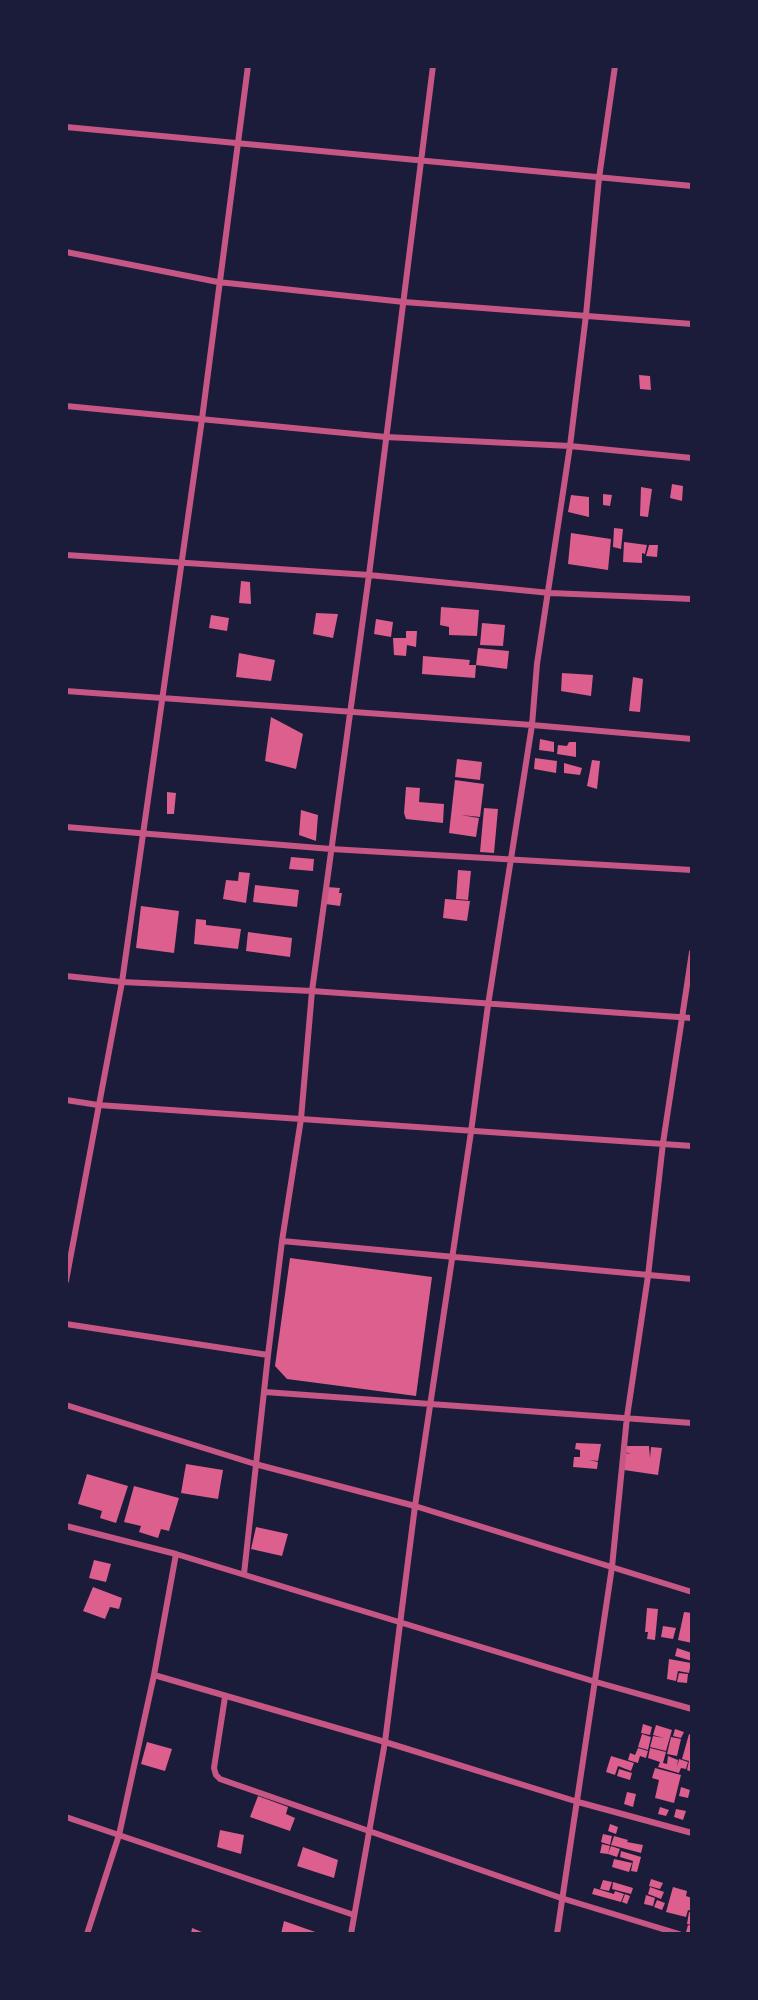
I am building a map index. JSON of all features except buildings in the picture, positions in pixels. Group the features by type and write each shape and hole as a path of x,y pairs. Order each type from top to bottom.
{"street":[{"path":"66,1281 122,982 202,419 218,282 248,66"},
{"path":"244,1574 282,1242 301,1119 312,991 369,575 433,66"},
{"path":"351,1934 385,1742 415,1506 488,1005 532,725 537,664 550,593 570,446 586,315 599,178 615,66"},
{"path":"66,127 692,186"},
{"path":"66,252 218,282 404,302 692,324"},
{"path":"66,406 386,437 570,446 692,458"},
{"path":"66,555 369,575 550,593 692,598"},
{"path":"66,691 692,739"},
{"path":"66,827 331,849 692,870"},
{"path":"557,1934 612,1567 627,1418 648,1276 663,1143 692,952"},
{"path":"66,976 122,982 312,991 692,1018"},
{"path":"66,1100 99,1105 692,1146"},
{"path":"282,1242 692,1279"},
{"path":"66,1324 268,1354"},
{"path":"265,1392 692,1423"},
{"path":"66,1405 255,1464 415,1506 692,1592"},
{"path":"66,1526 176,1554 692,1710"},
{"path":"87,1934 119,1835 154,1675 176,1554"},
{"path":"154,1675 385,1742 578,1802 692,1833"},
{"path":"225,1697 214,1768 220,1779 561,1898 679,1934"},
{"path":"66,1817 354,1915"}]}
